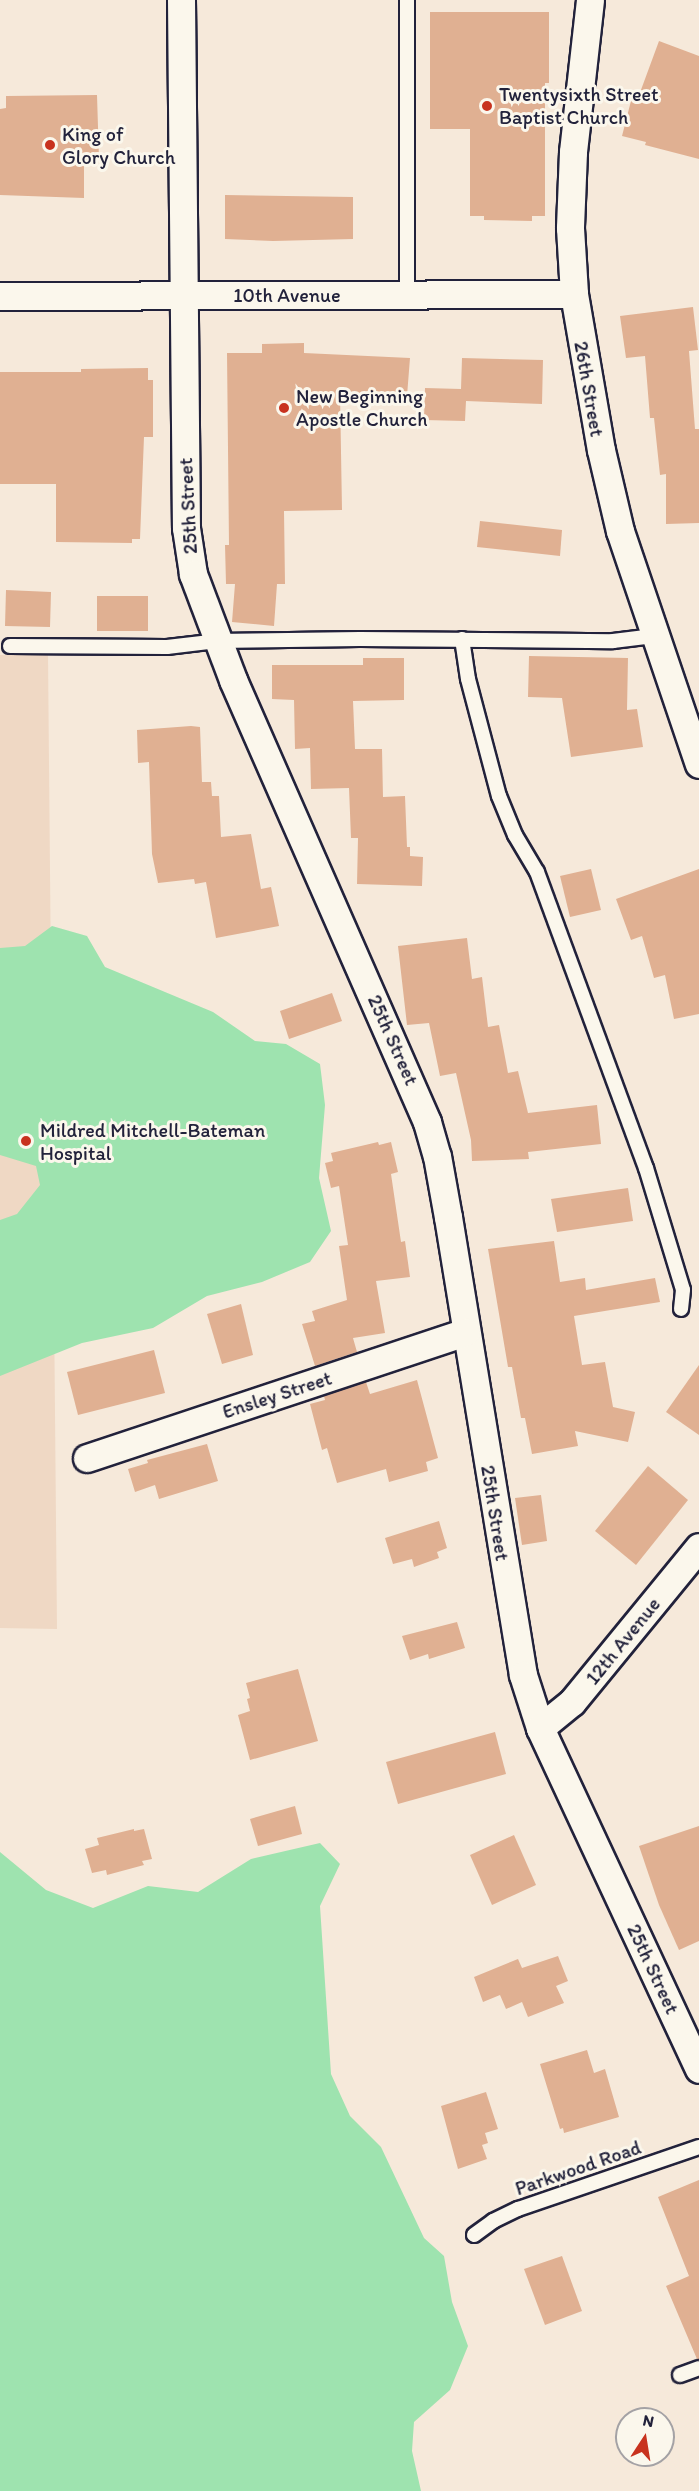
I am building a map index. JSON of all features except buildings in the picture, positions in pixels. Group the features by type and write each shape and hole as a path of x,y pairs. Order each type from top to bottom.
{"street":[{"name":"25th Street","path":"181,0 186,528 193,574 217,641 427,1122 437,1156 509,1604 523,1675 540,1728 699,2069"},
{"name":"26th Street","path":"590,0 572,161 570,228 574,294 601,450 620,531 699,764"},
{"name":"10th Avenue","path":"0,296 574,294"},
{"name":"Ensley Street","path":"87,1458 466,1332"},
{"name":"12th Avenue","path":"540,1728 572,1702 699,1547"}],"lane":[{"path":"407,0 407,295"},
{"path":"10,646 167,647 217,641 462,639 613,641 654,636"},
{"path":"462,639 468,679 499,796 515,835 537,872 549,900 646,1168 683,1290 681,1309"},
{"name":"Parkwood Road","path":"474,2235 493,2221 518,2209 699,2147"},
{"path":"680,2375 699,2368"}],"shaded area":[{"name":"Mildred Mitchell-Bateman Hospital","path":"48,654 57,1629 0,1628 0,655"}],"green space":[{"path":"52,926 87,936 105,967 213,1012 255,1041 286,1044 320,1064 325,1105 319,1178 331,1231 310,1262 262,1282 207,1296 153,1328 82,1343 0,1376 0,1220 17,1214 40,1185 36,1166 0,1155 0,948 25,946"},
{"path":"320,1843 340,1864 320,1906 331,2074 350,2116 381,2147 424,2238 444,2256 452,2302 468,2346 450,2390 414,2422 412,2451 421,2491 0,2491 0,1852 46,1890 93,1908 148,1886 198,1892 251,1859"}],"place":[{"name":"Twentysixth Street Baptist Church","path":"487,106"},
{"name":"King of Glory Church","path":"50,145"},
{"name":"New Beginning Apostle Church","path":"284,408"},
{"name":"Mildred Mitchell-Bateman Hospital","path":"26,1141"}]}
